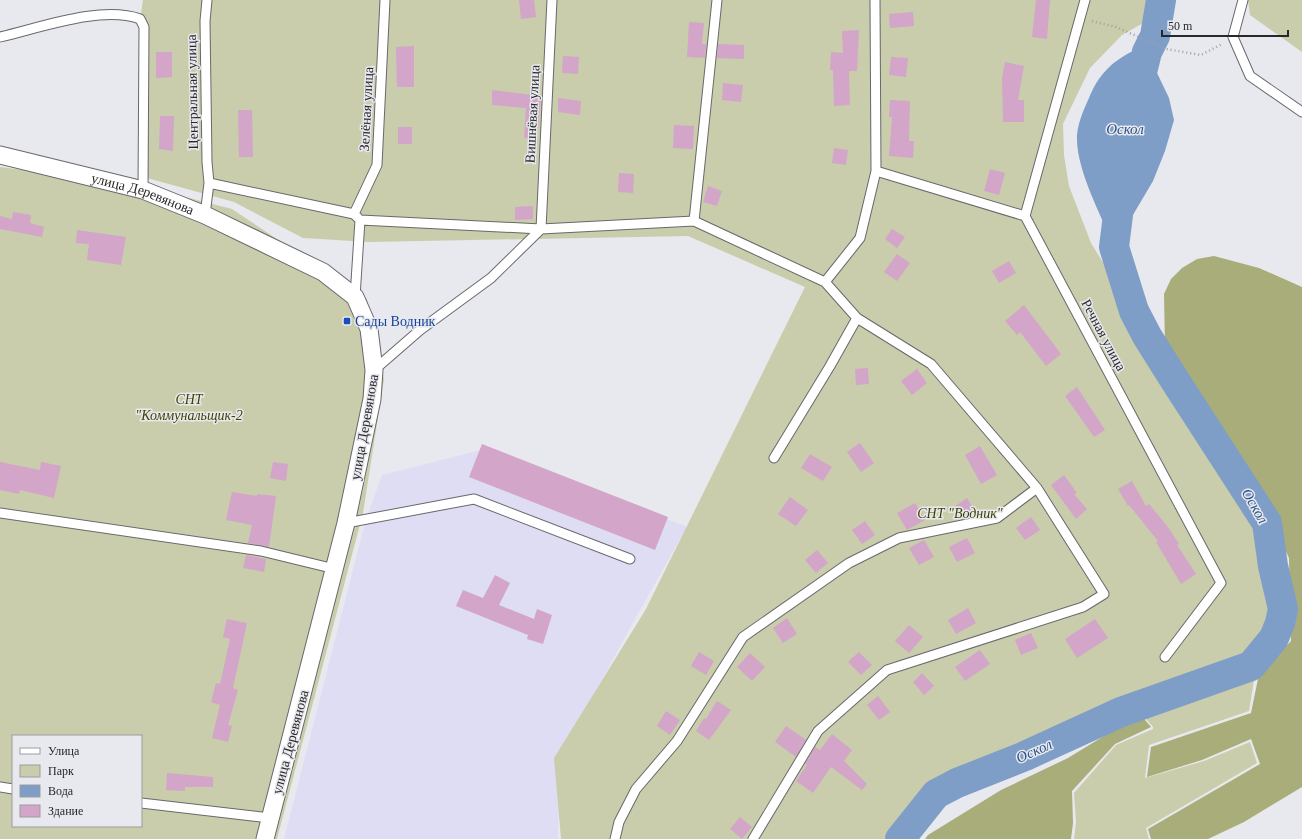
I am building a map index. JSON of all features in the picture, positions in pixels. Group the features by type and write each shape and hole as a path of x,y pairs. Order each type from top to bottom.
{"street":[{"name":"улица Деревянова","path":"0,155 143,190 205,215 323,272 355,297 369,329 374,370 372,399 335,569 265,839"}],"lane":[{"name":"Центральная улица","path":"205,215 209,183 207,162 205,21 208,0"},
{"name":"Зелёная улица","path":"357,217 377,165 385,0"},
{"name":"Вишнёвая улица","path":"541,229 552,0"},
{"path":"694,221 717,0"},
{"path":"825,282 860,238 876,171 875,0"},
{"path":"876,171 1025,216 1085,0"},
{"path":"1243,0 1233,37 1250,76 1302,112"},
{"path":"0,38 94,14 131,16 140,19 144,27 143,190"},
{"path":"209,183 357,217 541,229 694,221 825,282 857,318 931,364 1037,488 1104,594 1083,607 887,670 818,731 753,839"},
{"name":"Речная улица","path":"1025,216 1221,583 1165,657"},
{"path":"355,297 357,217"},
{"path":"374,370 420,330 491,278 541,229"},
{"path":"774,458 830,366 857,318"},
{"path":"615,839 619,822 636,789 677,741 743,637 849,563 899,538 997,518 1037,488"},
{"path":"346,523 474,500 630,559"},
{"path":"0,513 261,551 335,569"},
{"path":"0,787 12,788"},
{"path":"142,803 270,818"}],"path":[{"path":"1080,17 1116,27 1166,49 1202,55 1233,37"}],"shaded area":[{"path":"485,449 687,527 559,758 558,839 284,839 366,519 382,475"}],"green space":[{"name":"СНТ \"Водник\"","path":"143,0 1149,0 1145,22 1122,35 1090,68 1063,124 1064,155 1069,186 1091,243 1117,285 1123,316 1132,335 1253,528 1266,570 1274,608 1269,628 1255,645 1232,662 1119,705 955,773 929,787 888,839 561,839 554,758 646,609 805,287 688,236 369,242 303,238 234,202 147,178 140,20"},
{"path":"1248,0 1302,0 1302,52 1250,15"},
{"name":"СНТ \"Коммунальщик-2","path":"0,167 139,185 232,209 367,299 384,379 363,513 277,839 0,839"},
{"path":"1214,256 1259,268 1302,287 1302,787 1244,822 1208,839 1151,839 1148,829 1260,764 1251,739 1202,760 1147,777 1151,747 1251,713 1259,674 1291,641 1289,558 1264,505 1229,438 1214,414 1181,382 1165,348 1164,294 1171,279 1182,268 1197,259"},
{"path":"1255,674 1249,711 1149,745 1145,778 1204,761 1250,742 1257,763 1146,828 1149,839 1074,839 1076,822 1074,793 1116,745 1153,729 1141,713"},
{"path":"1140,714 1151,727 1115,744 1072,791 1073,823 1071,839 925,839 928,835 1001,790 1068,758"}],"water":[{"name":"Оскол","path":"1131,52 1147,52 1169,98 1174,120 1165,151 1153,181 1114,247 1086,181 1078,154 1077,136 1082,114 1096,83 1111,66"}],"building":[{"path":"519,0 534,0 536,17 521,19"},
{"path":"1036,0 1050,0 1047,39 1032,37"},
{"path":"913,12 914,26 890,28 889,14"},
{"path":"689,22 704,23 702,44 706,44 705,58 687,57"},
{"path":"859,30 857,71 849,71 850,105 834,106 833,70 830,70 831,52 843,53 842,31"},
{"path":"718,44 744,45 744,59 717,58"},
{"path":"414,46 414,87 397,87 396,47"},
{"path":"156,52 172,52 172,77 156,78"},
{"path":"563,56 579,57 578,74 562,73"},
{"path":"891,57 908,58 906,77 889,75"},
{"path":"1005,62 1024,66 1018,100 1024,100 1024,122 1003,122 1002,78"},
{"path":"723,83 743,85 741,102 722,100"},
{"path":"492,90 541,96 537,139 524,138 526,108 492,105"},
{"path":"558,98 581,101 580,115 558,112"},
{"path":"890,100 910,101 909,141 914,141 913,158 889,156 892,117 889,117"},
{"path":"238,110 252,110 253,157 239,157"},
{"path":"160,116 174,116 173,151 159,149"},
{"path":"674,125 694,126 693,149 673,148"},
{"path":"398,127 412,127 412,144 398,144"},
{"path":"834,148 848,150 846,165 832,163"},
{"path":"990,169 1005,173 999,195 984,191"},
{"path":"619,173 634,174 633,193 618,192"},
{"path":"708,186 722,191 717,206 703,202"},
{"path":"533,206 533,219 515,220 515,207"},
{"path":"13,212 31,215 30,223 44,227 42,237 0,229 0,216 12,219"},
{"path":"892,229 905,237 897,248 885,239"},
{"path":"77,230 126,237 121,265 87,260 89,244 76,243"},
{"path":"897,254 910,263 897,281 884,272"},
{"path":"1009,261 1016,273 999,283 992,271"},
{"path":"1024,305 1061,354 1046,366 1020,332 1017,335 1005,321"},
{"path":"868,368 869,384 856,385 855,369"},
{"path":"917,369 927,383 912,395 901,381"},
{"path":"1077,387 1105,430 1094,437 1065,396"},
{"path":"860,443 874,463 861,472 847,452"},
{"path":"482,444 668,517 655,550 469,477"},
{"path":"980,446 997,475 981,484 965,455"},
{"path":"810,454 832,467 823,481 801,468"},
{"path":"0,462 40,470 41,462 61,466 54,498 20,490 19,494 0,490"},
{"path":"273,462 288,464 286,481 270,478"},
{"path":"1064,475 1077,493 1074,494 1087,509 1076,519 1051,485"},
{"path":"1132,481 1146,506 1149,504 1168,527 1179,544 1177,545 1196,574 1181,584 1156,542 1158,541 1129,505 1128,506 1118,489"},
{"path":"232,492 257,496 257,494 276,496 269,547 248,543 252,525 226,520"},
{"path":"790,497 808,510 796,526 778,514"},
{"path":"967,498 975,511 963,519 954,507"},
{"path":"915,503 925,520 907,530 897,513"},
{"path":"1031,517 1040,530 1025,540 1016,528"},
{"path":"865,521 875,535 862,544 852,530"},
{"path":"967,538 975,553 957,562 949,547"},
{"path":"924,540 934,557 919,565 909,548"},
{"path":"817,550 828,563 816,573 805,560"},
{"path":"246,555 266,559 264,572 243,568"},
{"path":"495,575 510,583 499,605 534,619 537,609 552,615 543,644 527,639 528,635 456,606 463,590 483,598"},
{"path":"968,608 976,623 956,634 948,620"},
{"path":"787,618 797,634 783,643 773,628"},
{"path":"227,619 247,623 233,688 238,690 228,725 232,726 228,742 212,738 220,705 211,702 216,683 220,684 230,639 223,637"},
{"path":"1095,619 1108,638 1077,658 1065,639"},
{"path":"909,625 923,637 909,653 895,641"},
{"path":"1031,633 1038,648 1021,655 1015,640"},
{"path":"980,650 990,664 965,681 955,667"},
{"path":"699,652 714,661 706,675 691,666"},
{"path":"859,652 872,665 861,675 848,662"},
{"path":"750,653 765,667 752,681 737,667"},
{"path":"922,673 934,686 924,695 913,682"},
{"path":"878,696 890,712 879,720 867,705"},
{"path":"717,701 731,710 709,740 696,731 704,718 706,719"},
{"path":"666,711 680,720 670,735 657,726"},
{"path":"786,726 806,740 796,757 775,742"},
{"path":"832,734 852,750 844,761 867,784 862,790 831,767 813,793 796,781 807,765 805,764 815,747 820,750"},
{"path":"167,773 213,777 213,787 185,787 185,791 166,790"},
{"path":"740,817 752,827 742,839 730,829"}],"waterway":[{"name":"Оскол","path":"1137,92 1147,52 1155,36 1161,0"},
{"name":"Оскол","path":"900,839 936,794 957,783 1025,756 1121,712 1251,666 1274,638 1280,623 1283,609 1273,566 1267,523 1147,336 1134,311 1114,247 1119,207"}],"place":[{"name":"Сады Водник","path":"347,321"}]}
